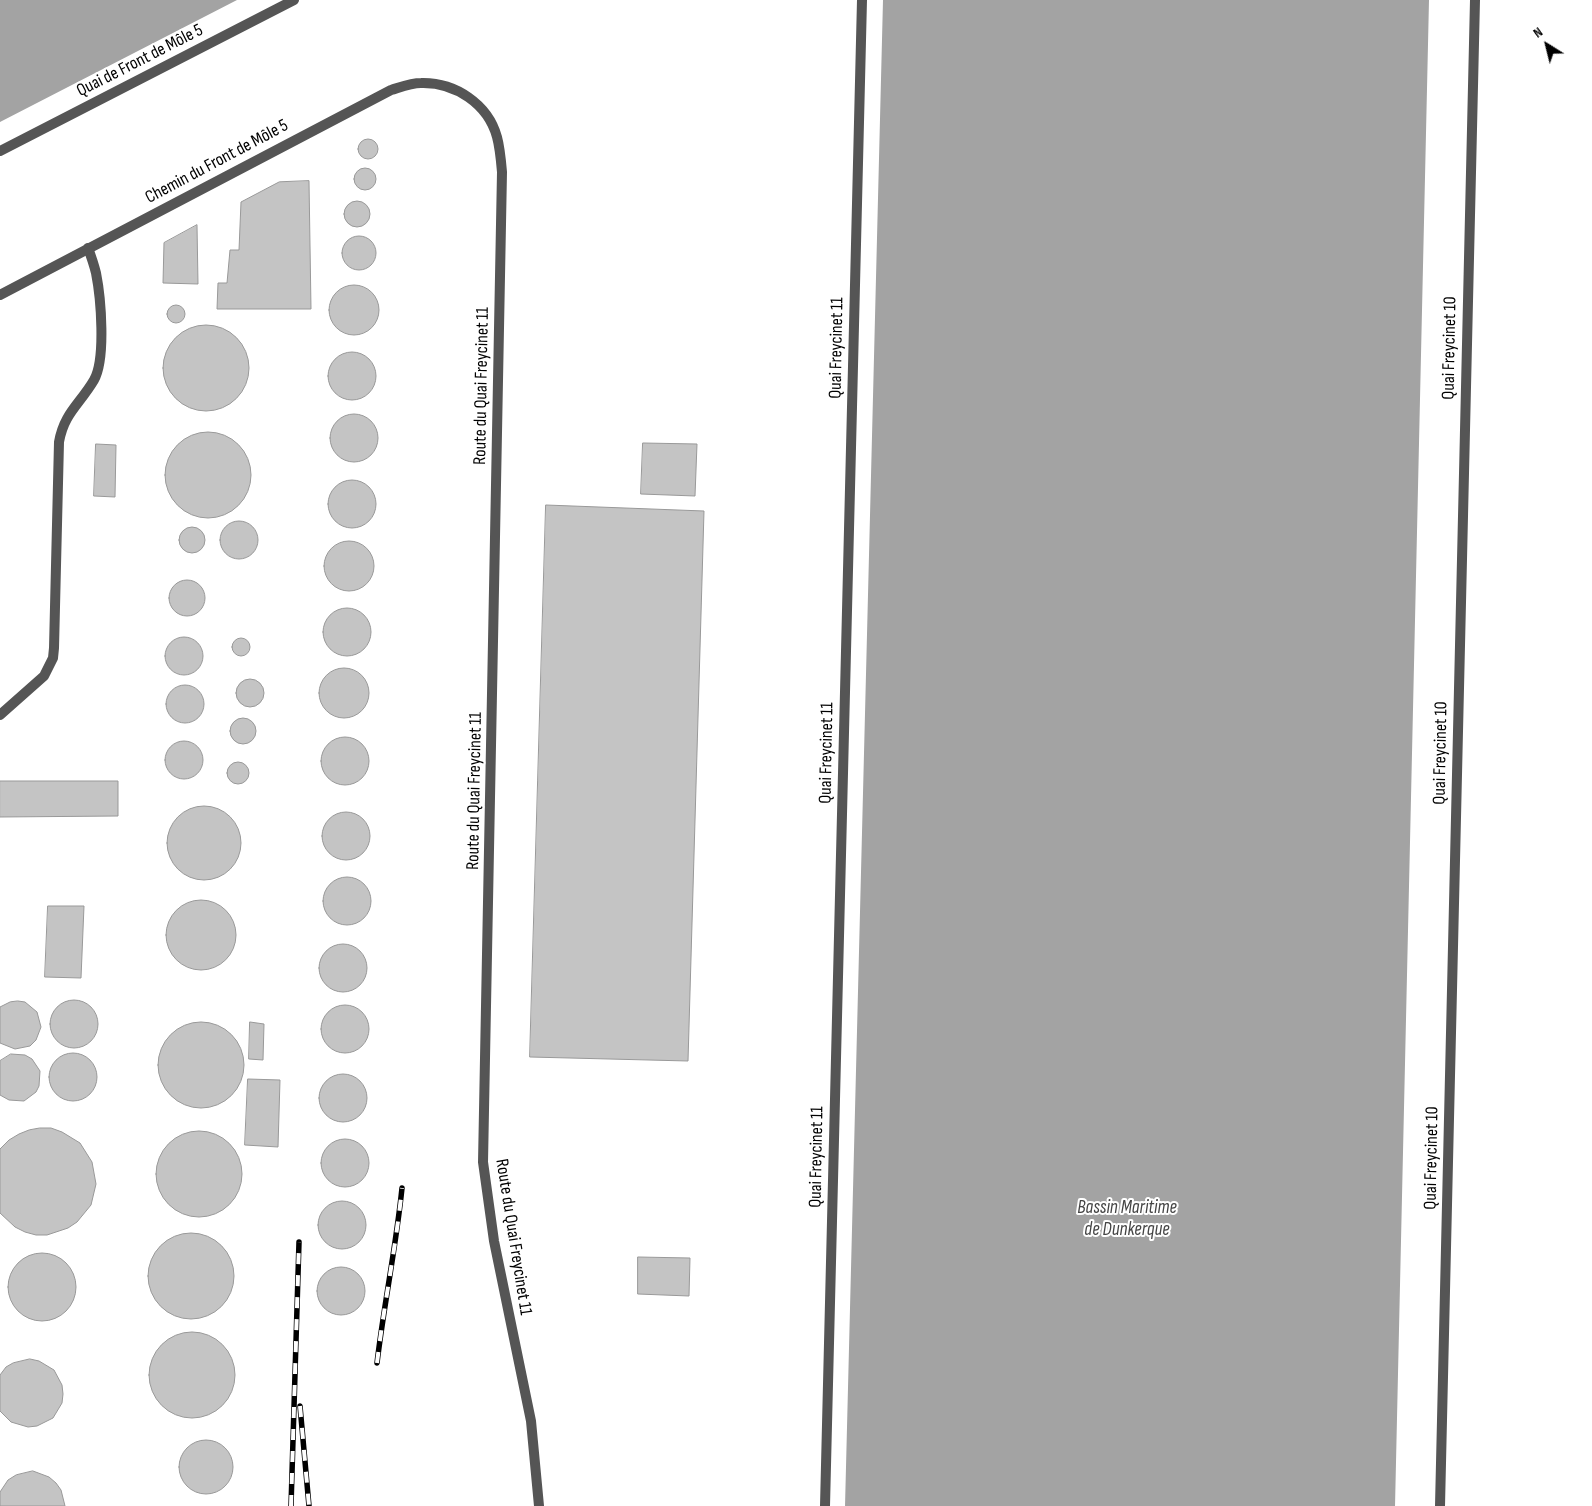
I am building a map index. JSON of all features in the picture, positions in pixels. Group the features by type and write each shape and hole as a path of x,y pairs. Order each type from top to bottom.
{"street":[{"name":"Quai de Front de Môle 5","path":"0,151 294,0"},
{"name":"Quai Freycinet 11","path":"824,1506 862,0"},
{"name":"Quai Freycinet 10","path":"1440,1506 1475,0"},
{"name":"Chemin du Front de Môle 5","path":"0,295 391,90 420,83 444,85 456,90"},
{"name":"Route du Quai Freycinet 11","path":"456,90 476,104 492,125 497,138 502,172 483,1136 486,1189 492,1232 531,1420 539,1506"},
{"path":"0,714 44,676 53,658 59,442 65,420 95,377 101,358 98,284 88,248"}],"water":[{"path":"0,0 237,0 0,122"},
{"name":"Bassin Maritime de Dunkerque","path":"883,0 1429,0 1395,1506 845,1506"}],"building":[{"path":"368,139 375,142 378,149 375,156 368,159 361,156 358,149 361,142"},
{"path":"365,168 373,171 376,179 373,187 365,190 357,187 354,179 357,171"},
{"path":"309,181 311,309 217,309 218,283 227,283 230,250 239,250 241,202 279,182"},
{"path":"357,201 367,204 370,214 367,224 357,227 347,224 344,214 347,204"},
{"path":"197,225 198,284 163,283 164,243"},
{"path":"359,236 371,241 376,253 371,265 359,270 347,265 342,253 347,241"},
{"path":"354,285 364,287 372,292 377,300 379,310 377,320 372,328 364,333 354,335 344,333 336,328 331,320 329,310 331,300 336,292 344,287"},
{"path":"176,305 182,308 185,314 182,320 176,323 170,320 167,314 170,308"},
{"path":"206,325 222,328 230,332 242,344 246,352 249,368 246,384 242,392 230,404 222,408 206,411 190,408 182,404 170,392 166,384 163,368 166,352 170,344 182,332 190,328"},
{"path":"347,352 357,352 366,356 372,362 376,376 372,390 366,396 357,400 347,400 338,396 332,390 328,381 328,371 332,362 338,356"},
{"path":"349,414 359,414 371,421 378,433 378,443 371,455 359,462 349,462 341,458 334,451 330,443 330,433 334,425 341,418"},
{"path":"200,432 216,432 225,435 239,444 248,458 251,475 248,492 239,506 225,515 216,518 200,518 184,511 172,499 165,483 165,467 172,451 184,439"},
{"path":"643,443 697,444 695,496 641,494"},
{"path":"96,444 116,445 115,497 94,496"},
{"path":"347,480 357,480 369,487 376,499 376,509 369,521 357,528 347,528 339,524 332,517 328,509 328,499 332,491 339,484"},
{"path":"546,505 704,511 688,1061 530,1057"},
{"path":"239,521 252,527 258,540 252,553 239,559 226,553 220,540 226,527"},
{"path":"192,527 201,531 205,540 201,549 192,553 183,549 179,540 183,531"},
{"path":"349,541 363,545 370,552 374,566 370,580 363,587 349,591 335,587 328,580 324,566 328,552 335,545"},
{"path":"187,580 194,581 200,585 204,591 204,605 200,611 194,615 187,616 180,615 174,611 170,605 169,598 170,591 174,585 180,581"},
{"path":"347,608 356,610 364,615 369,623 371,632 369,641 364,649 356,654 347,656 338,654 330,649 325,641 323,632 325,623 330,615 338,610"},
{"path":"184,637 197,643 203,656 197,669 184,675 171,669 165,656 171,643"},
{"path":"237,638 245,638 250,643 248,654 237,656 232,651 232,643"},
{"path":"344,668 362,675 369,693 362,711 344,718 326,711 319,693 326,675"},
{"path":"250,679 260,683 264,693 260,703 250,707 240,703 236,693 240,683"},
{"path":"185,685 198,691 204,704 198,717 185,723 172,717 166,704 172,691"},
{"path":"243,718 252,722 256,731 252,740 243,744 234,740 230,731 234,722"},
{"path":"345,737 354,739 362,744 367,752 369,761 367,770 362,778 354,783 345,785 336,783 328,778 323,770 321,761 323,752 328,744 336,739"},
{"path":"184,741 198,746 203,760 198,774 184,779 170,774 165,760 170,746"},
{"path":"238,762 246,765 249,773 246,781 238,784 230,781 227,773 230,765"},
{"path":"0,781 118,781 118,816 0,817"},
{"path":"204,806 218,809 230,817 238,829 241,843 238,857 230,869 218,877 204,880 190,877 178,869 170,857 167,843 170,829 178,817 190,809"},
{"path":"341,812 351,812 363,819 370,831 370,841 363,853 351,860 341,860 333,856 326,849 322,841 322,831 326,823 333,816"},
{"path":"342,877 352,877 364,884 371,896 371,906 364,918 352,925 342,925 334,921 327,914 323,906 323,896 327,888 334,881"},
{"path":"208,900 221,906 230,915 234,921 236,935 234,949 226,960 215,968 194,970 187,968 176,960 168,949 166,928 168,921 176,910 187,902"},
{"path":"48,906 84,906 81,978 45,977"},
{"path":"338,944 348,944 357,948 363,954 366,959 366,977 357,988 348,992 338,992 329,988 323,982 319,973 319,963 323,954 329,948"},
{"path":"69,1000 79,1000 91,1007 98,1019 98,1029 91,1041 79,1048 69,1048 61,1044 54,1037 50,1029 50,1019 54,1011 61,1004"},
{"path":"10,1002 25,1002 37,1012 41,1027 36,1040 30,1046 15,1049 0,1043 0,1007"},
{"path":"340,1005 350,1005 362,1012 369,1024 369,1034 362,1046 350,1053 340,1053 332,1049 325,1042 321,1034 321,1024 325,1016 332,1009"},
{"path":"193,1022 209,1022 218,1025 232,1034 241,1048 244,1065 241,1082 232,1096 218,1105 209,1108 193,1108 177,1101 165,1089 158,1073 158,1057 165,1041 177,1029"},
{"path":"250,1022 264,1024 263,1060 249,1059"},
{"path":"73,1053 82,1055 90,1060 95,1068 97,1077 95,1086 90,1094 82,1099 73,1101 64,1099 56,1094 51,1086 49,1077 51,1068 56,1060 64,1055"},
{"path":"11,1054 25,1055 32,1059 40,1071 39,1086 36,1092 24,1101 9,1100 0,1095 0,1061"},
{"path":"338,1074 348,1074 360,1081 367,1093 367,1103 360,1115 348,1122 338,1122 330,1118 323,1111 319,1103 319,1093 323,1085 330,1078"},
{"path":"248,1079 280,1080 278,1147 245,1145"},
{"path":"40,1128 51,1128 62,1132 80,1143 92,1162 96,1184 91,1205 77,1222 68,1228 47,1235 25,1232 15,1227 0,1213 0,1149 19,1134"},
{"path":"199,1131 216,1134 230,1143 239,1157 242,1174 239,1191 230,1205 216,1214 199,1217 182,1214 168,1205 159,1191 156,1174 159,1157 168,1143 182,1134"},
{"path":"340,1139 350,1139 362,1146 369,1158 369,1168 362,1180 350,1187 340,1187 332,1183 325,1176 321,1168 321,1158 325,1150 332,1143"},
{"path":"342,1201 351,1203 359,1208 364,1216 366,1225 364,1234 359,1242 351,1247 342,1249 333,1247 325,1242 320,1234 318,1225 320,1216 325,1208 333,1203"},
{"path":"191,1233 208,1236 222,1245 231,1259 234,1276 231,1293 222,1307 208,1316 191,1319 174,1316 160,1307 151,1293 148,1276 151,1259 160,1245 174,1236"},
{"path":"42,1253 55,1256 66,1263 73,1274 76,1287 73,1300 66,1311 55,1318 42,1321 29,1318 18,1311 11,1300 8,1287 11,1274 18,1263 29,1256"},
{"path":"638,1257 690,1258 689,1296 638,1294"},
{"path":"336,1267 346,1267 355,1271 361,1277 365,1291 361,1305 355,1311 346,1315 336,1315 327,1311 321,1305 317,1296 317,1286 321,1277 327,1271"},
{"path":"192,1332 209,1335 223,1344 232,1358 235,1375 232,1392 223,1406 209,1415 192,1418 175,1415 161,1406 152,1392 149,1375 152,1358 161,1344 175,1335"},
{"path":"30,1359 39,1361 54,1370 62,1385 63,1394 62,1403 53,1418 37,1426 28,1427 11,1422 0,1411 0,1375 6,1367 13,1363"},
{"path":"201,1440 211,1440 221,1444 229,1452 233,1467 229,1482 221,1490 211,1494 201,1494 191,1490 183,1482 179,1472 179,1462 183,1452 191,1444"},
{"path":"33,1471 49,1477 56,1483 61,1490 65,1506 0,1506 0,1492 8,1480 16,1475"}],"railway":[{"path":"377,1363 402,1188"},
{"path":"291,1506 299,1242"},
{"path":"300,1406 309,1506"}]}
